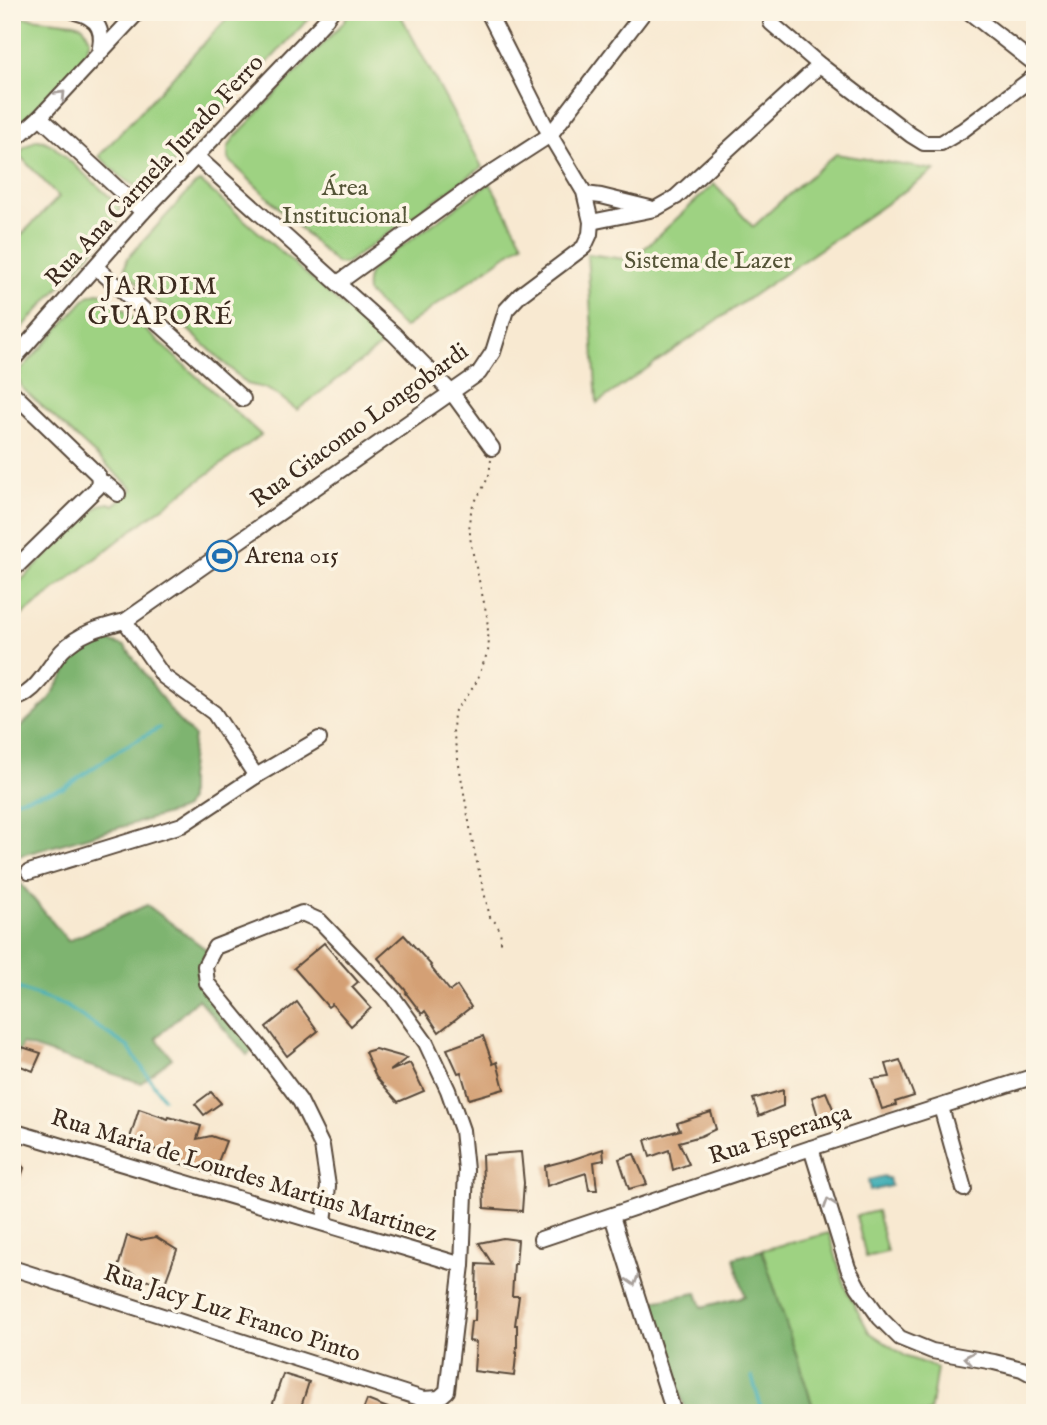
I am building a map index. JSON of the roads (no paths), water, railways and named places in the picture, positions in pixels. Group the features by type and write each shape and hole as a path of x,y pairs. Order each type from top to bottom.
{"street":[{"path":"75,12 91,18 96,23 101,35 97,57"},
{"path":"12,142 40,117 138,12"},
{"name":"Rua Ana Carmela Jurado Ferro","path":"12,361 143,212 331,12"},
{"path":"488,12 550,135 585,194 592,222 655,209 676,198 820,65"},
{"path":"338,283 485,177 550,135 645,12"},
{"path":"969,12 1035,64"},
{"path":"765,17 820,65 925,143 941,143 963,130 1035,76"},
{"path":"40,117 143,212"},
{"path":"197,157 394,334 452,393 492,448"},
{"path":"585,194 655,209"},
{"name":"Rua Giacomo Longobardi","path":"12,700 28,693 64,649 77,638 125,621 479,373 494,352 506,310 520,295 584,247 592,222"},
{"path":"96,267 243,399"},
{"path":"12,392 98,475 99,481 97,488 12,572"},
{"path":"99,481 118,494"},
{"path":"125,621 163,676 214,713 257,776"},
{"path":"29,872 182,825 319,739"},
{"path":"324,1223 328,1186 322,1146 300,1101 207,983 205,966 215,947 302,913 320,921 393,997 426,1043 449,1090 462,1129 466,1170 463,1265"},
{"name":"Rua Esperança","path":"541,1239 1035,1076"},
{"path":"941,1107 964,1189"},
{"name":"Rua Maria de Lourdes Martins Martinez","path":"12,1131 463,1265"},
{"path":"811,1148 848,1268 880,1318 901,1338 932,1351 993,1362 1021,1369 1035,1376"},
{"path":"612,1216 674,1413"},
{"name":"Rua Jacy Luz Franco Pinto","path":"12,1268 424,1399 439,1398 447,1391 463,1265"}],"water":[{"path":"884,1176 889,1178 891,1186 870,1191 868,1180"}],"waterway":[{"path":"12,801 64,788 122,748 159,728"},
{"path":"12,985 66,1006 128,1047 163,1098"},
{"path":"752,1377 763,1413"}],"place":[{"name":"Arena 015","path":"222,556"}],"district":[{"name":"JARDIM GUAPORÉ","path":"161,301"}],"park label":[{"name":"Área Institucional","path":"345,202"},
{"name":"Sistema de Lazer","path":"708,261"}]}
